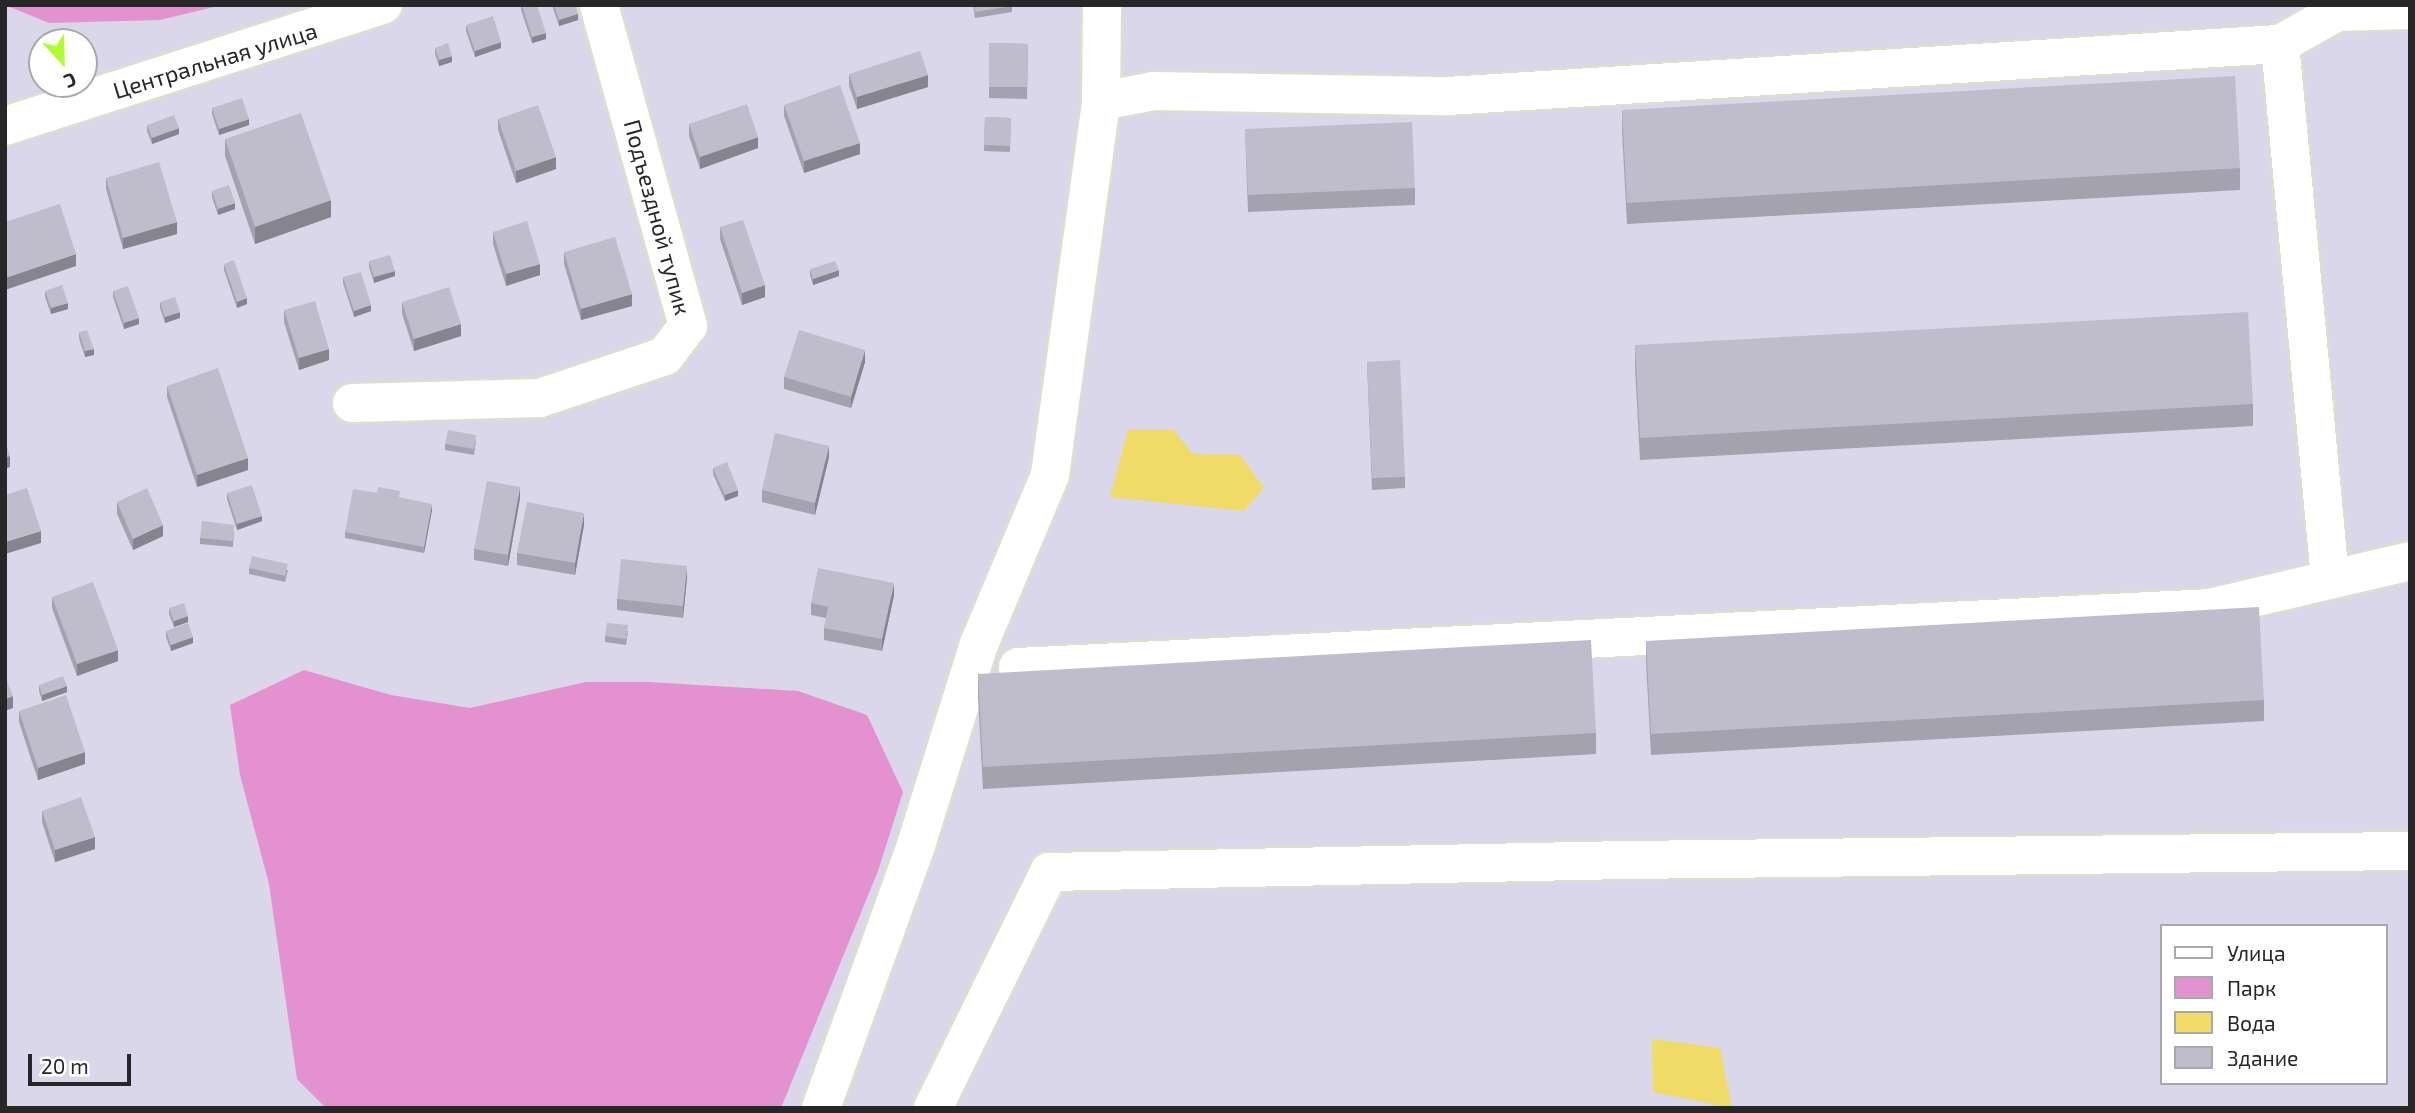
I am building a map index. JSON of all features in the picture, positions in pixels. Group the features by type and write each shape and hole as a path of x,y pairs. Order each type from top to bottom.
{"street":[{"name":"Центральная улица","path":"5,126 383,5"},
{"name":"Подъездной тупик","path":"352,403 540,398 665,356 688,326 599,5"},
{"path":"821,1108 916,845 979,644 1050,475 1101,100 1102,5"},
{"path":"1101,100 1154,92 1448,96 2280,44 2337,12 2410,10"},
{"path":"2280,44 2330,578"},
{"path":"1018,667 2210,608 2410,561"},
{"path":"933,1108 1049,873 1626,860 2410,851"}],"green space":[{"path":"5,5 222,5 160,20 49,23"},
{"path":"304,670 391,695 470,708 586,682 649,682 798,691 867,715 903,792 878,871 781,1108 326,1108 297,1079 269,884 240,775 230,705"}],"water":[{"path":"1128,430 1174,430 1192,454 1240,455 1264,488 1244,511 1110,497"},
{"path":"1652,1039 1720,1048 1732,1108 1653,1092"}],"building":[{"path":"522,5 537,5 546,33 532,37"},
{"path":"554,5 575,5 578,14 559,20"},
{"path":"974,5 1012,5 1012,6 975,12"},
{"path":"493,16 501,42 475,51 466,25"},
{"path":"448,43 452,56 439,60 435,48"},
{"path":"989,43 1028,44 1027,87 989,87"},
{"path":"920,51 928,75 857,97 849,74"},
{"path":"2235,76 2240,168 1627,203 1622,110"},
{"path":"840,85 860,143 804,161 784,105"},
{"path":"242,98 249,119 219,129 212,108"},
{"path":"747,104 758,137 700,157 689,124"},
{"path":"538,105 556,157 516,171 498,119"},
{"path":"301,113 331,200 255,227 225,139"},
{"path":"174,115 179,128 152,138 147,125"},
{"path":"985,117 1011,118 1010,146 984,145"},
{"path":"1412,122 1415,188 1248,195 1245,129"},
{"path":"159,162 177,222 123,238 106,178"},
{"path":"229,185 235,203 218,209 212,191"},
{"path":"60,204 76,254 5,278 5,222"},
{"path":"743,220 765,285 742,293 720,227"},
{"path":"527,221 540,264 506,274 493,232"},
{"path":"615,237 632,294 581,309 564,252"},
{"path":"390,255 395,271 374,277 369,261"},
{"path":"234,260 247,298 237,302 224,264"},
{"path":"835,261 839,270 813,279 810,269"},
{"path":"361,272 371,305 354,311 343,277"},
{"path":"62,285 68,303 51,308 45,291"},
{"path":"128,286 139,318 124,323 113,291"},
{"path":"449,287 461,324 414,339 402,302"},
{"path":"175,297 180,312 165,317 160,302"},
{"path":"315,301 329,349 299,358 284,310"},
{"path":"2248,312 2253,404 1640,438 1635,345"},
{"path":"87,330 94,349 85,351 79,332"},
{"path":"799,330 865,350 851,397 784,377"},
{"path":"1400,360 1405,477 1372,478 1367,362"},
{"path":"218,368 248,458 197,475 167,386"},
{"path":"448,430 476,435 474,449 445,444"},
{"path":"775,433 829,446 815,503 762,490"},
{"path":"5,441 10,456 5,457"},
{"path":"727,462 738,490 725,495 713,468"},
{"path":"487,481 520,487 508,555 474,549"},
{"path":"252,485 262,516 237,524 227,493"},
{"path":"378,487 400,491 399,497 432,504 424,547 345,532 353,489 377,493"},
{"path":"27,488 41,531 5,542 5,495"},
{"path":"147,488 163,525 133,539 117,502"},
{"path":"527,502 584,513 575,563 517,553"},
{"path":"202,521 234,525 233,541 200,538"},
{"path":"252,556 288,564 285,576 249,568"},
{"path":"621,559 687,566 683,606 617,599"},
{"path":"818,568 894,583 882,639 824,628 828,607 811,603"},
{"path":"93,582 118,650 77,664 52,597"},
{"path":"184,603 188,616 174,621 169,608"},
{"path":"2259,607 2264,700 1651,734 1646,641"},
{"path":"188,623 193,637 171,645 166,631"},
{"path":"607,623 628,625 626,639 605,636"},
{"path":"1591,640 1596,733 983,767 978,674"},
{"path":"5,676 13,696 5,699"},
{"path":"63,676 67,686 42,695 39,685"},
{"path":"66,695 85,752 38,768 19,711"},
{"path":"81,797 95,837 55,850 42,811"}]}
